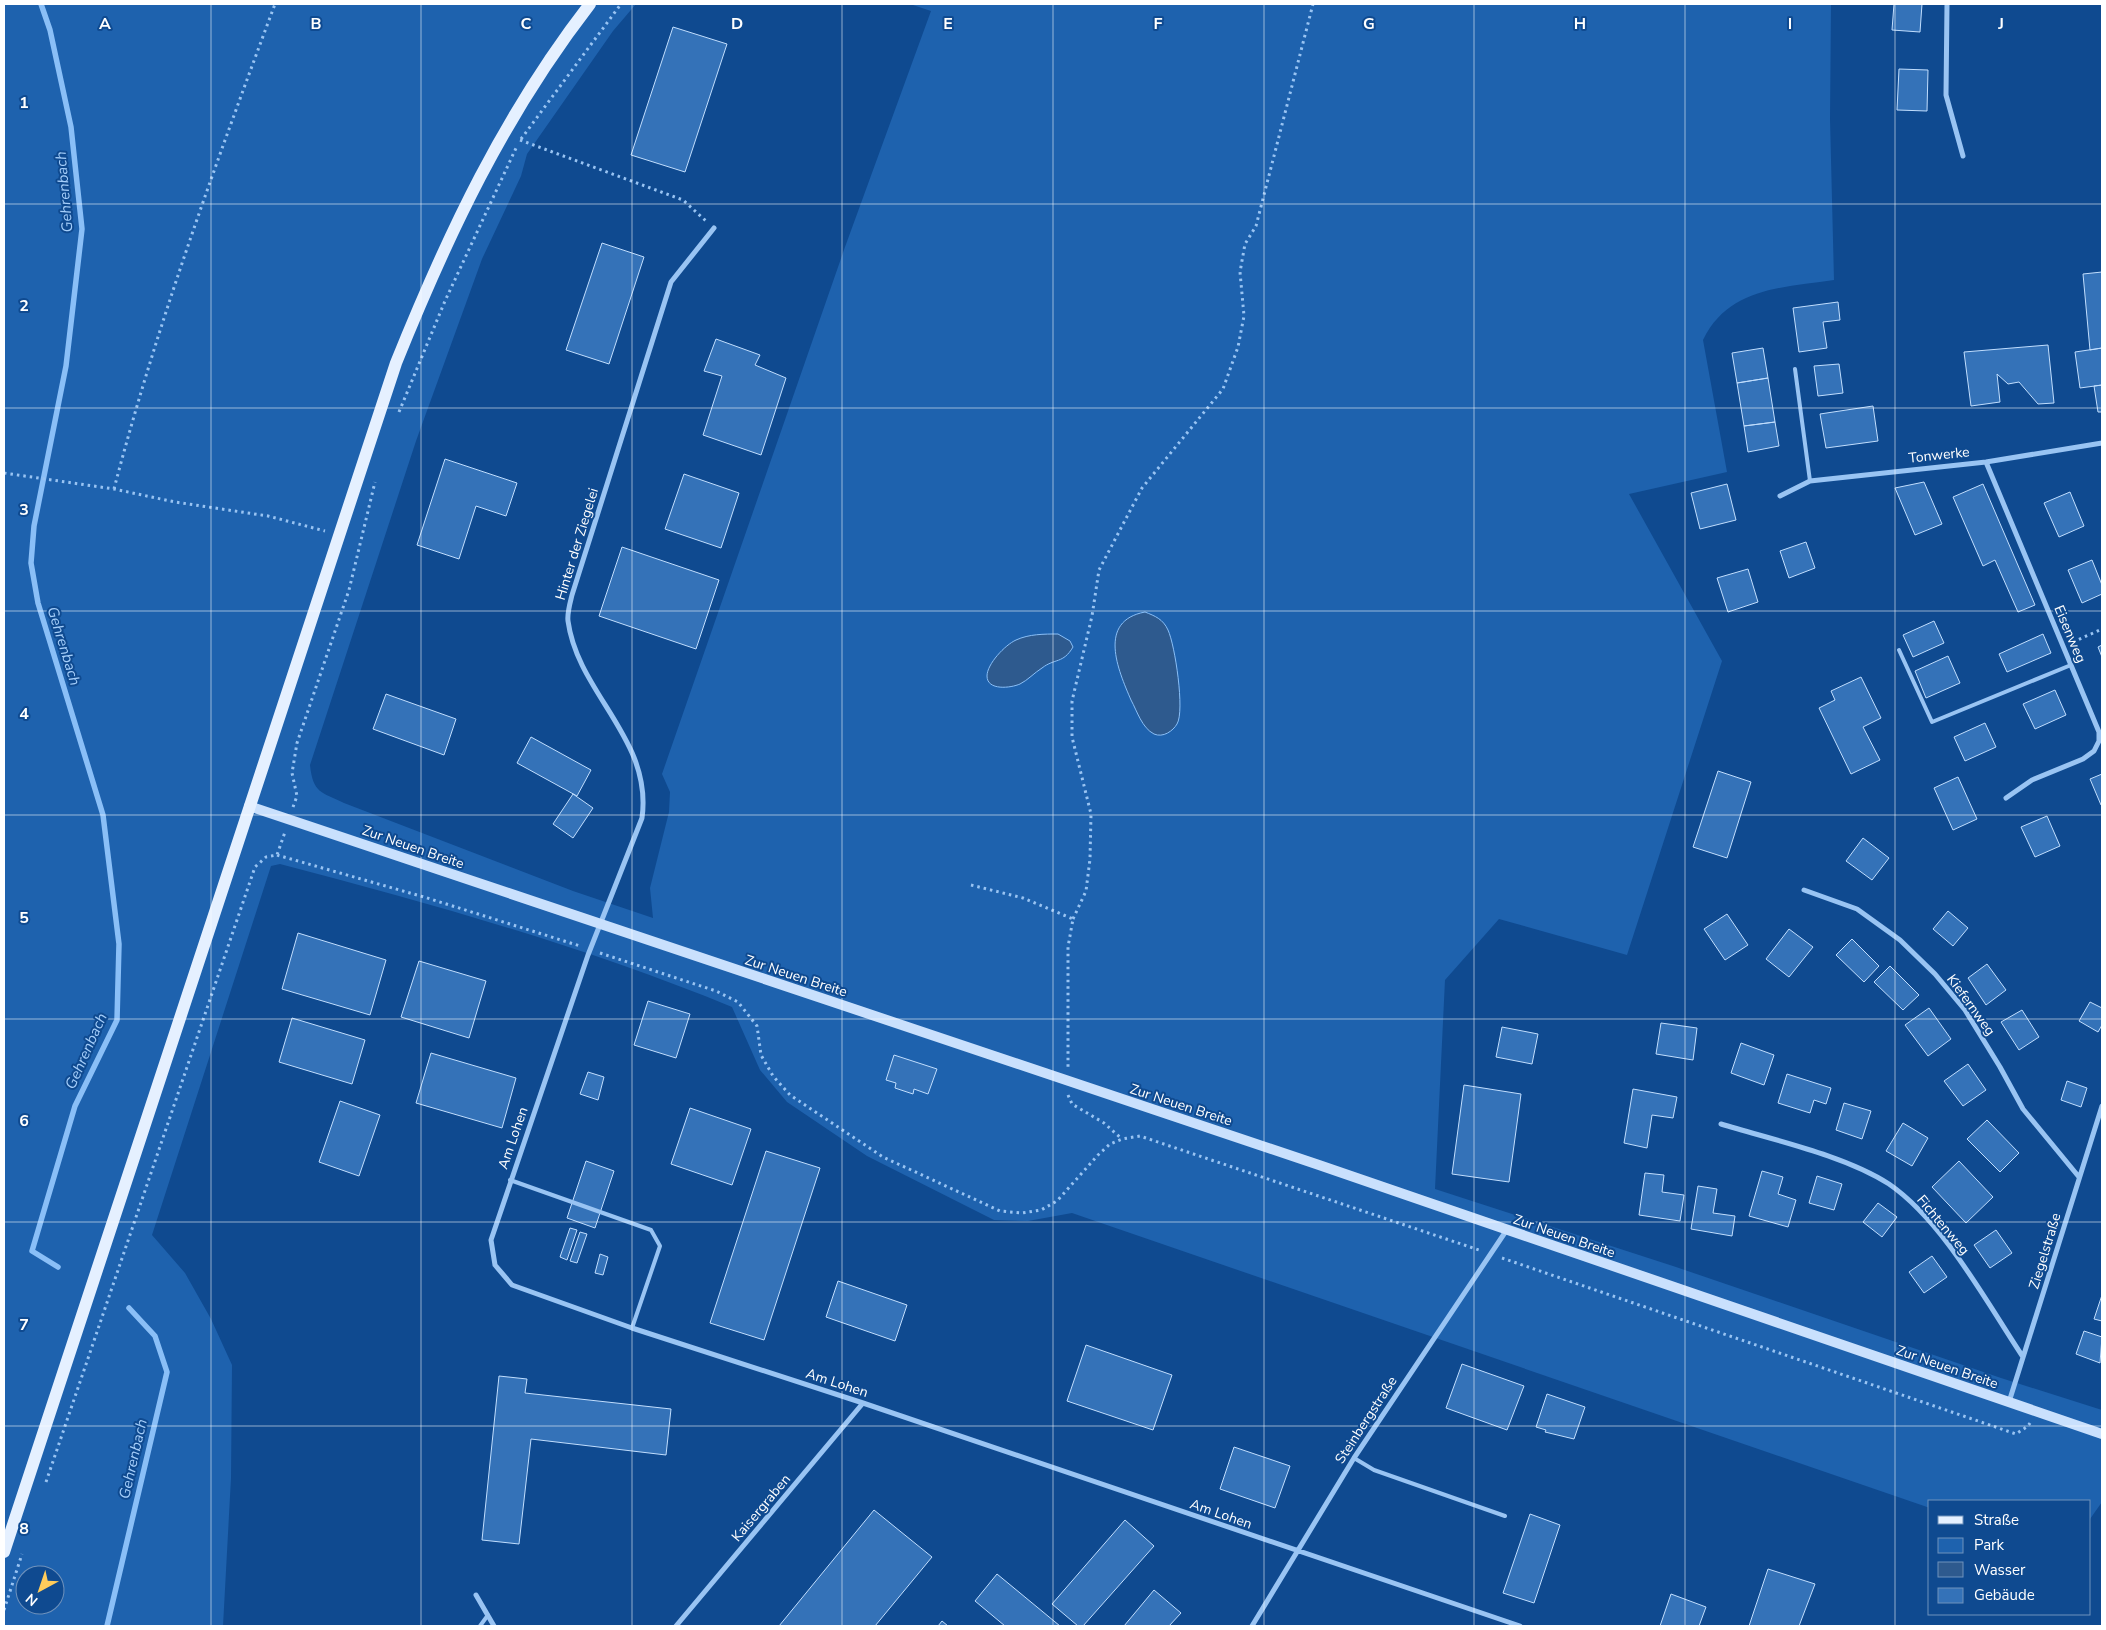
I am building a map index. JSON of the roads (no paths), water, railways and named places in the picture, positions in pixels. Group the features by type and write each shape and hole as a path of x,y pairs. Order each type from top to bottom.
{"main road":[{"path":"4,1552 338,534 396,363 436,265 485,163 532,85 590,4"}],"street":[{"path":"1947,4 1946,95 1963,156"},
{"name":"Hinter der Ziegelei","path":"600,925 642,818 645,799 643,780 635,759 574,646 568,619 572,595 671,282 714,228"},
{"name":"Tonwerke","path":"1780,496 1810,481 1986,462 2102,443"},
{"name":"Eisenweg","path":"1986,462 2099,732 2099,742 2094,751 2084,759 2032,780 2006,798"},
{"name":"Zur Neuen Breite","path":"249,806 1319,1165 1506,1231 2102,1434"},
{"name":"Kiefernweg","path":"1804,890 1857,909 1900,940 1935,974 1965,1010 2023,1109 2079,1177"},
{"name":"Am Lohen","path":"600,925 510,1180 491,1240 494,1265 512,1285 632,1328 1520,1626"},
{"name":"Ziegelstraße","path":"2009,1402 2102,1106"},
{"name":"Fichtenweg","path":"1721,1124 1814,1152 1858,1168 1888,1184 1915,1205 1940,1234 2023,1357"},
{"name":"Steinbergstraße","path":"1252,1626 1354,1458 1506,1231"},
{"name":"Kaisergraben","path":"676,1626 863,1404"},
{"path":"476,1595 494,1626"}],"lane":[{"path":"1795,368 1810,481"},
{"path":"1899,650 1932,722 2071,665"},
{"path":"510,1180 651,1230 660,1246 632,1328"},
{"path":"1354,1458 1374,1470 1505,1516"},
{"path":"480,1626 488,1615"}],"water":[{"path":"1145,612 1161,621 1168,630 1180,692 1177,724 1173,729 1161,735 1154,734 1146,728 1140,719 1121,675 1115,648 1116,636 1121,625 1130,617"},
{"path":"1058,634 1070,641 1073,647 1066,656 1047,665 1020,684 1000,687 988,681 988,671 993,661 1012,642 1031,635"}],"waterway":[{"name":"Gehrenbach","path":"41,4 50,30 71,127 82,229 66,366 34,526 31,563 38,603 103,815 119,944 117,1020 75,1106 32,1251 58,1267"},
{"name":"Gehrenbach","path":"107,1626 167,1372 155,1336 129,1308"}]}
